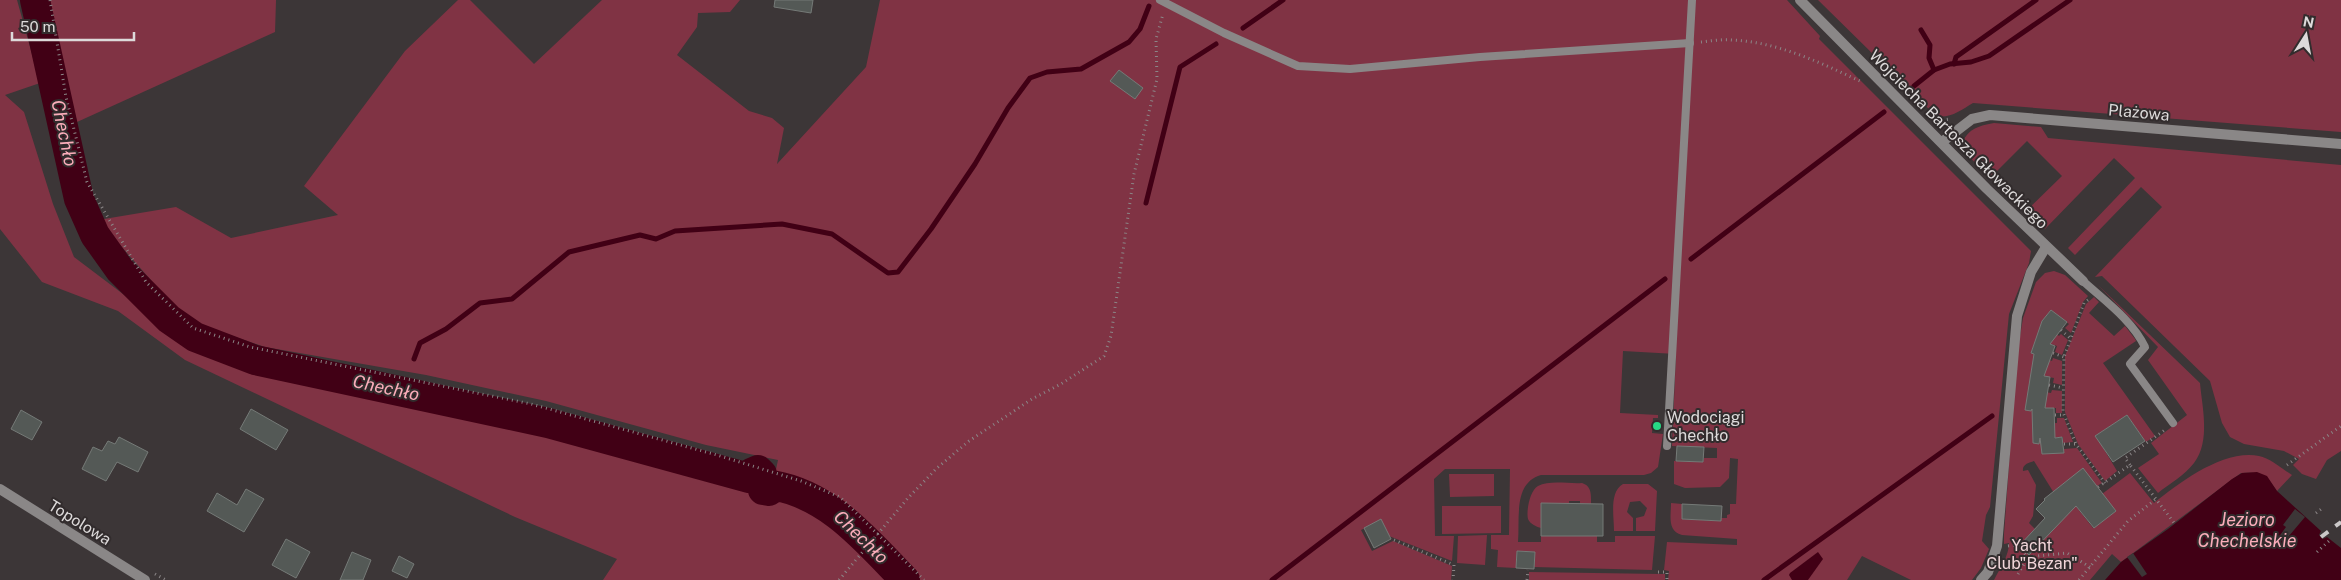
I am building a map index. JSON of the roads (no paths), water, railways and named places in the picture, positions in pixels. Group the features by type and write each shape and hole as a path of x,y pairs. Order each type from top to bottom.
{"street":[{"name":"Wojciecha Bartosza Głowackiego","path":"1800,0 2046,247 2031,272 2017,316 1997,546 1988,572 1981,580"},
{"name":"Plażowa","path":"1942,142 1972,119 1990,115 2341,144"},
{"path":"2046,247 2083,281"},
{"name":"Topolowa","path":"0,489 145,580"}],"lane":[{"path":"1667,446 1692,0"},
{"path":"1163,2 1224,33 1298,66 1350,69 1690,43"},
{"path":"2083,281 2127,321 2140,337 2145,347 2130,364 2173,423"}],"water":[{"path":"28,0 40,0 46,25 34,25"},
{"name":"Jezioro Chechelskie","path":"2257,472 2267,476 2277,491 2321,531 2319,535 2323,539 2327,537 2341,548 2341,580 2105,580 2121,562 2168,529 2232,479 2242,473"},
{"path":"1818,552 1823,559 1808,580 1792,580 1789,575 1790,573"}],"waterway":[{"name":"Chechło","path":"35,0 79,199 95,235 120,270 169,319 195,337 255,360 548,423 749,478 751,473 758,470 762,474 763,490 769,491 772,485 793,490 812,498 846,521 905,580"},
{"path":"1243,28 1283,0"},
{"path":"1954,64 1956,57 2036,0"},
{"path":"1914,86 1934,70 1950,64 1971,62 1989,56 2070,0"},
{"path":"414,359 420,343 446,329 480,303 512,299 569,252 640,235 656,239 675,231 782,224 832,234 888,273 898,272 931,229 975,164 1008,108 1030,78 1047,72 1081,69 1129,42 1140,29 1149,6"},
{"path":"1921,30 1930,45 1929,58 1934,70"},
{"path":"1146,203 1180,67 1216,44"},
{"path":"1691,259 1884,112"},
{"path":"1272,580 1665,279"},
{"path":"368,384 374,377"},
{"name":"Chechło","path":"361,388 365,383"},
{"path":"1764,580 1992,416"}],"railway":[{"path":"2321,537 2341,522"}],"place":[{"name":"Wodociągi Chechło","path":"1657,426"}],"park label":[{"name":"Yacht Club\"Bezan\"","path":"2032,554"}]}
